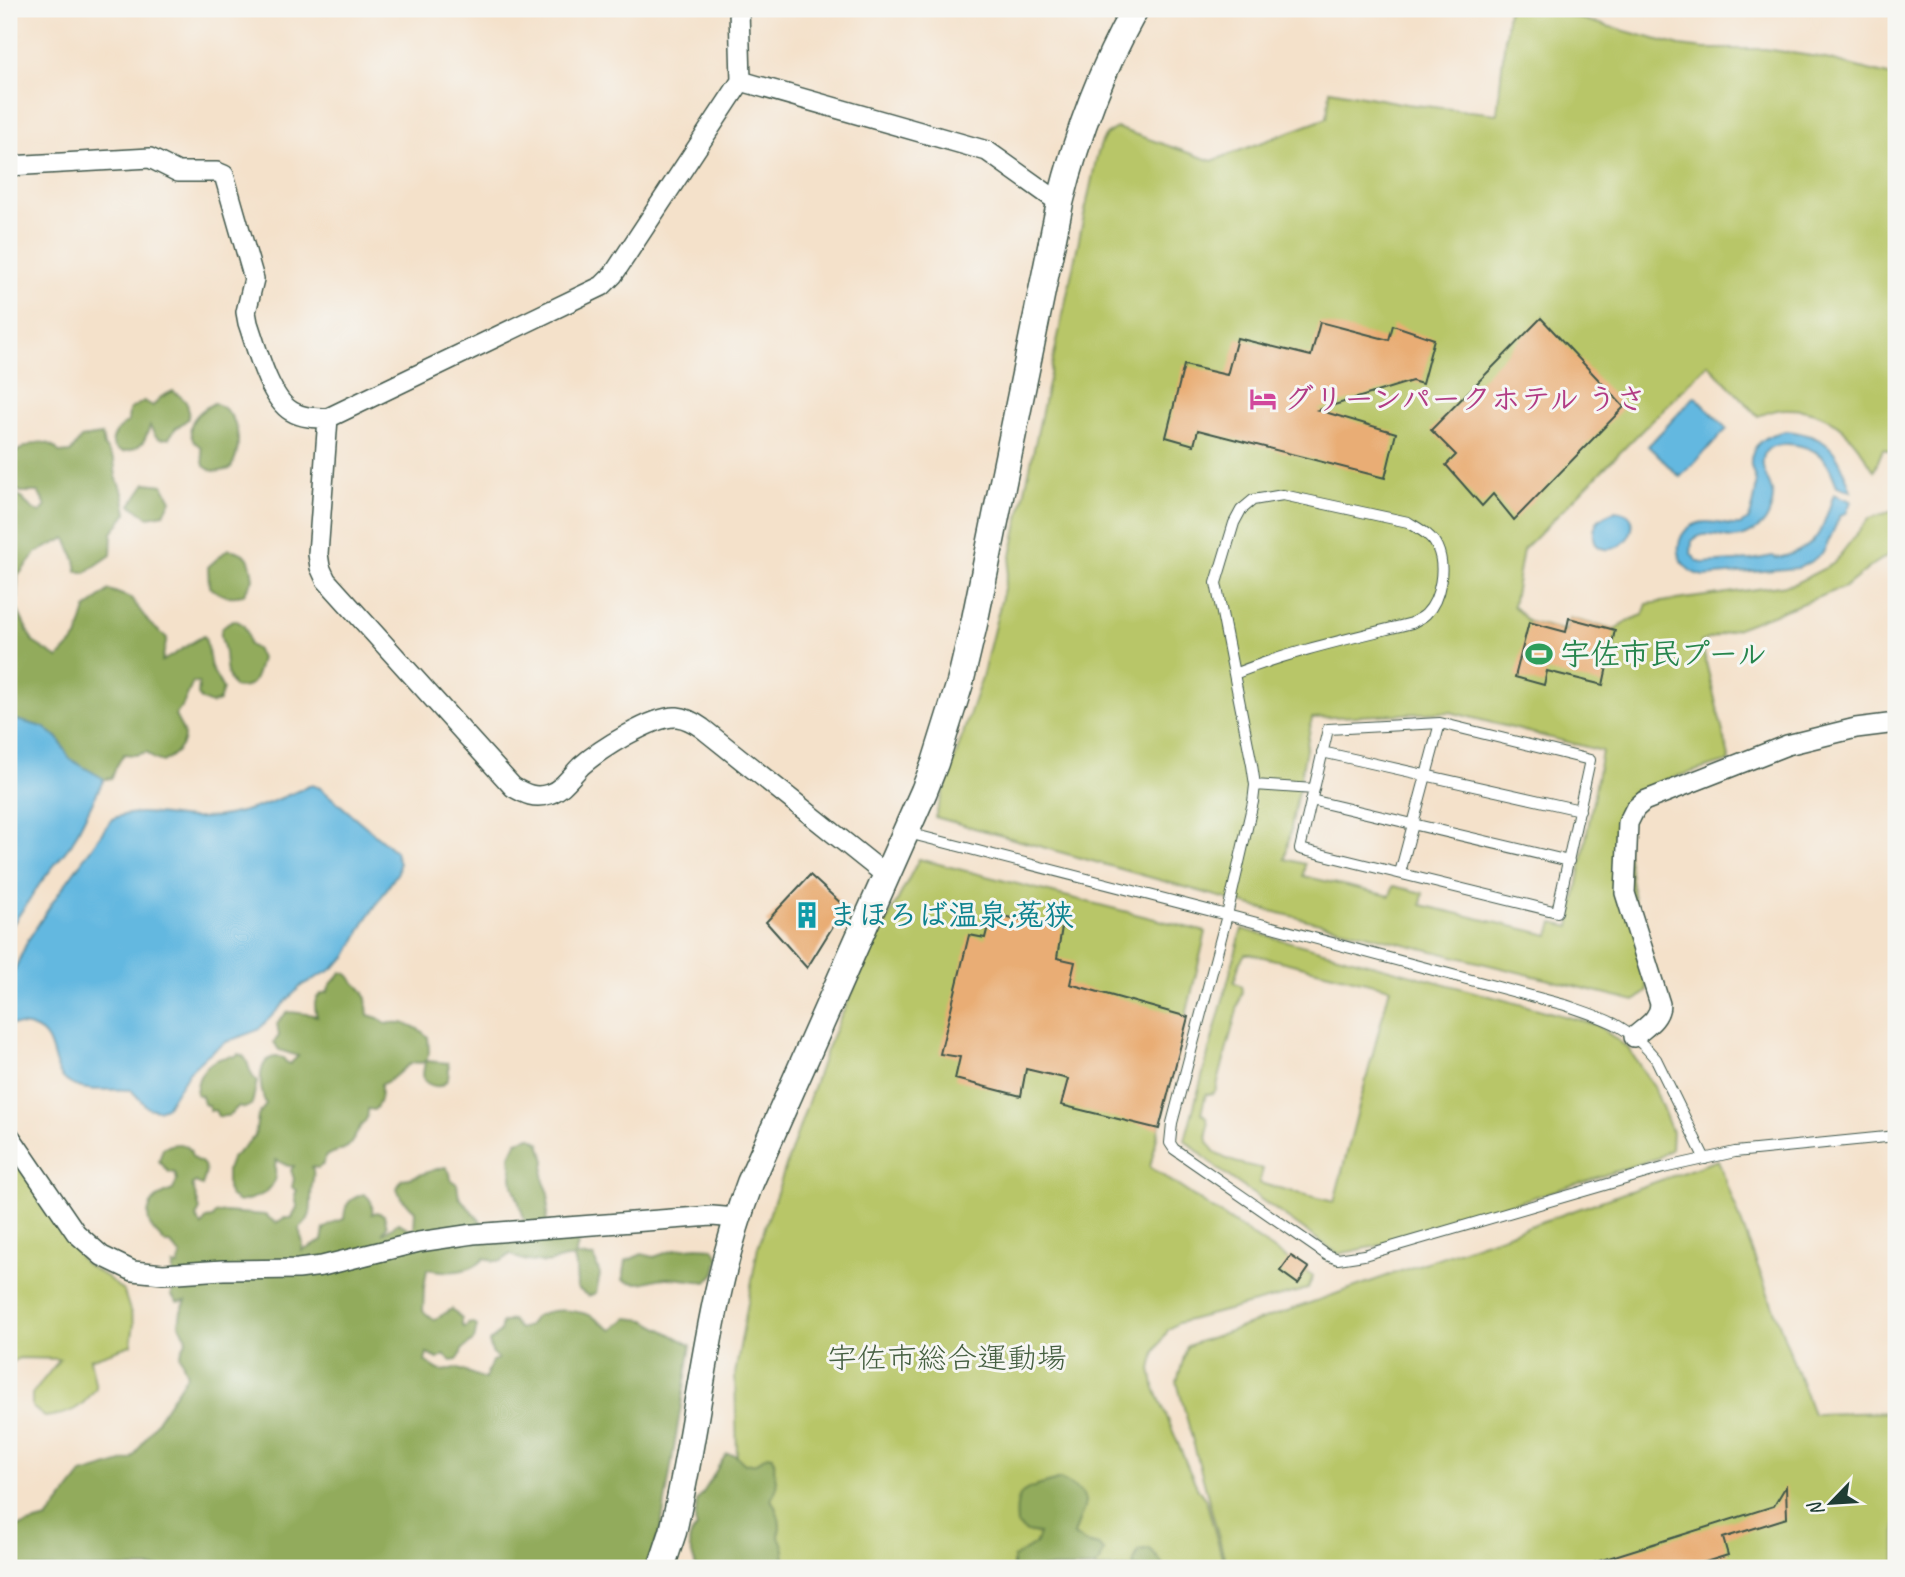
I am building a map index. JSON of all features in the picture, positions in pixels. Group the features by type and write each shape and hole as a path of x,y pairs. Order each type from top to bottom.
{"street":[{"path":"9,166 150,158 178,172 217,172 224,175 254,279 246,312 248,323 273,391 290,411 311,418 328,418 602,286 622,263 741,81 739,9"},
{"path":"661,1568 679,1504 718,1290 737,1218 935,763 967,654 1060,203 1093,97 1110,56 1135,9"},
{"path":"741,81 975,146 987,151 1060,203"},
{"path":"328,418 318,554 326,580 513,787 534,797 548,794 560,788 581,766 618,740 668,718 684,718 702,727 887,876"},
{"path":"1634,1037 1657,1017 1660,1011 1625,893 1628,823 1635,809 1644,801 1787,745 1856,728 1896,723"},
{"path":"9,1135 76,1233 102,1256 133,1271 163,1274 298,1269 322,1266 419,1242 473,1234 712,1216 737,1218"}],"lane":[{"path":"1234,674 1310,649 1412,623 1425,615 1434,602 1441,582 1437,545 1426,533 1408,522 1283,495 1253,500 1241,510 1234,523 1216,583 1255,785 1252,811 1227,915 1172,1123 1170,1143 1174,1149 1333,1258 1354,1258 1663,1168 1735,1152 1896,1136"},
{"path":"1400,873 1440,723"},
{"path":"1440,723 1590,760 1557,912 1300,849 1328,729 1440,723"},
{"path":"1322,752 1580,810"},
{"path":"1255,785 1314,789"},
{"path":"1311,800 1569,861"},
{"path":"906,832 1565,1005 1614,1022 1647,1049 1663,1071 1705,1159"}],"green space":[{"path":"1508,9 1545,9 1680,46 1705,49 1765,49 1818,57 1896,77 1896,454 1883,449 1874,471 1849,435 1828,419 1815,413 1785,409 1758,416 1708,364 1523,550 1513,606 1529,622 1566,631 1569,618 1615,630 1627,621 1643,615 1647,604 1794,584 1833,564 1869,518 1896,510 1896,550 1845,587 1701,642 1730,761 1672,778 1644,791 1634,802 1623,824 1647,991 1635,1001 1263,909 935,817 982,677 1003,593 1096,160 1105,137 1117,128 1212,161 1327,118 1330,90 1406,104 1497,114","holes":["1450,712 1602,751 1570,927 1553,923 1549,935 1421,905 1423,893 1393,886 1390,896 1303,876 1305,864 1285,859 1312,718"]},
{"path":"173,391 186,402 188,419 175,429 169,438 158,438 150,426 143,442 135,448 120,451 115,448 114,437 128,422 129,410 144,401 153,406 161,397"},
{"path":"214,403 231,415 238,438 236,455 230,469 219,471 204,466 201,448 191,434 195,417"},
{"path":"102,435 104,446 114,460 116,477 127,513 112,533 111,555 85,573 77,571 66,538 37,552 18,576 16,607 33,642 58,658 77,638 86,609 109,590 131,598 150,624 167,638 162,661 204,636 211,667 223,689 219,701 211,704 202,700 198,695 199,683 193,682 182,707 175,715 183,731 182,744 166,760 163,762 154,759 147,752 124,754 112,778 93,781 9,725 9,491 12,490 40,513 46,506 38,492 9,489 8,468 14,454 31,445 46,443 54,446 60,453 71,452 81,438"},
{"path":"146,483 163,485 171,500 164,514 148,517 131,505"},
{"path":"228,549 241,552 250,561 253,579 243,595 224,595 209,586 208,567"},
{"path":"233,620 244,626 249,645 256,649 261,658 254,680 247,687 241,688 234,687 228,675 221,635 223,628"},
{"name":"宇佐市総合運動場","path":"919,859 1206,932 1150,1167 1313,1276 1308,1289 1178,1323 1168,1330 1155,1352 1151,1369 1154,1386 1189,1470 1206,1500 1225,1568 746,1568 738,1497 735,1374 758,1247 826,1050 868,957"},
{"path":"1242,929 1597,1025 1628,1048 1654,1087 1672,1132 1671,1149 1658,1158 1382,1245 1338,1254 1218,1169 1185,1140","holes":["1245,954 1390,988 1334,1202 1259,1183 1263,1169 1225,1158 1210,1146 1207,1120 1201,1113 1206,1094 1212,1094 1216,1090 1242,991 1241,986 1234,982 1240,962"]},
{"path":"341,972 348,975 362,990 366,997 368,1015 386,1024 409,1024 419,1029 428,1037 429,1052 426,1061 448,1063 449,1070 447,1080 440,1086 424,1081 425,1061 410,1064 381,1084 378,1105 374,1110 368,1109 366,1119 349,1146 325,1156 324,1164 318,1168 312,1167 310,1214 299,1229 302,1251 322,1241 324,1229 344,1219 349,1202 364,1194 371,1202 372,1214 377,1212 384,1215 387,1226 382,1234 398,1223 414,1231 415,1211 401,1198 397,1188 402,1179 446,1167 451,1180 457,1184 459,1197 484,1225 525,1221 513,1185 510,1156 517,1141 530,1137 540,1143 545,1161 544,1182 549,1193 546,1225 574,1226 579,1240 575,1256 594,1257 600,1275 596,1293 588,1296 577,1288 574,1258 541,1263 510,1254 502,1261 485,1258 466,1270 427,1269 423,1311 434,1320 452,1309 462,1319 465,1328 473,1323 477,1326 474,1340 462,1350 457,1360 451,1361 444,1355 438,1359 427,1354 425,1361 440,1370 456,1368 485,1379 492,1361 498,1359 489,1342 500,1332 502,1323 512,1320 519,1329 529,1326 539,1315 555,1311 573,1311 589,1315 612,1330 627,1318 645,1320 691,1345 661,1527 648,1568 9,1568 9,1529 47,1519 82,1474 132,1459 187,1375 180,1355 187,1338 179,1324 186,1301 177,1302 172,1296 173,1265 178,1266 181,1256 155,1232 148,1218 153,1202 173,1190 177,1180 175,1173 169,1172 159,1161 163,1148 174,1144 185,1145 195,1160 200,1161 205,1168 202,1186 196,1182 192,1184 200,1210 196,1217 202,1226 206,1219 224,1212 265,1215 276,1223 284,1218 292,1218 297,1207 297,1191 292,1187 294,1179 291,1170 294,1166 276,1160 275,1177 270,1188 262,1195 239,1202 231,1197 227,1189 227,1170 231,1159 255,1136 258,1116 266,1104 261,1089 261,1072 264,1065 274,1057 283,1058 290,1064 298,1056 279,1050 274,1042 279,1036 277,1023 287,1012 317,1016 317,997 328,992 329,986"},
{"path":"238,1054 245,1059 257,1081 252,1104 245,1108 239,1106 229,1115 218,1116 215,1110 209,1111 209,1106 204,1104 202,1096 196,1094 199,1078 213,1062"},
{"path":"9,1151 84,1263 124,1292 134,1323 131,1345 90,1359 96,1388 91,1395 75,1409 54,1416 45,1417 32,1407 32,1394 60,1359 19,1358 9,1364"},
{"path":"1718,1160 1813,1414 1896,1412 1896,1568 1227,1568 1177,1382 1187,1346"},
{"path":"713,1248 719,1257 715,1273 707,1282 667,1278 641,1283 623,1280 626,1261 642,1254 654,1257 677,1249"},
{"path":"727,1454 735,1455 745,1464 756,1463 767,1455 773,1456 776,1487 771,1499 780,1522 783,1568 696,1568 689,1543 697,1528 697,1500"},
{"path":"1060,1479 1084,1496 1084,1508 1074,1535 1104,1551 1100,1562 1093,1568 1013,1568 1013,1558 1035,1544 1039,1534 1026,1532 1017,1525 1016,1511 1020,1495 1031,1488"},
{"path":"1150,1549 1166,1568 1137,1568 1133,1565 1138,1551"}],"water":[{"path":"1695,396 1727,429 1680,477 1648,446"},
{"path":"1787,431 1813,437 1830,448 1842,465 1851,491 1837,486 1826,462 1819,454 1793,444 1777,445 1766,452 1763,459 1764,471 1773,496 1765,522 1741,537 1697,537 1692,541 1691,554 1702,563 1773,556 1776,558 1801,550 1816,537 1834,494 1851,501 1846,514 1840,516 1824,551 1798,568 1704,576 1694,573 1687,568 1679,552 1682,536 1696,524 1710,522 1740,525 1749,519 1756,490 1751,465 1753,451 1761,441"},
{"path":"1616,511 1631,518 1631,532 1627,539 1614,548 1601,548 1595,542 1595,526 1603,516"},
{"path":"9,718 43,727 58,738 70,759 104,779 72,843 41,882 9,930"},
{"path":"311,785 320,788 395,851 399,863 398,872 366,920 347,956 331,970 302,985 258,1030 226,1042 207,1055 190,1071 166,1107 158,1110 148,1108 131,1090 96,1090 75,1086 60,1073 51,1047 41,1032 31,1027 9,1024 9,982 28,940 112,819 135,813 191,818 217,817 258,807"}],"building":[{"path":"1541,318 1624,407 1514,520 1493,494 1482,506 1446,465 1456,455 1431,430"},
{"name":"グリーンパークホテル うさ","path":"1320,322 1389,340 1393,325 1434,339 1422,384 1412,381 1318,410 1396,433 1385,478 1198,430 1194,445 1166,437 1184,365 1227,375 1237,338 1311,356"},
{"path":"1569,618 1615,630 1603,685 1547,671 1544,685 1515,677 1529,622 1566,632"},
{"name":"まほろば温泉;菟狭","path":"810,875 845,907 807,968 766,922"},
{"path":"991,914 1062,927 1057,958 1075,962 1070,984 1188,1017 1159,1129 1061,1105 1068,1079 1026,1069 1021,1096 955,1079 960,1057 940,1054 969,935 985,938"},
{"path":"1291,1256 1309,1268 1298,1284 1280,1271"},
{"path":"1786,1486 1787,1518 1723,1538 1728,1555 1686,1568 1586,1568 1586,1565 1774,1506"}],"place":[{"name":"グリーンパークホテル うさ","path":"1263,399"},
{"name":"宇佐市民プール","path":"1539,654"},
{"name":"まほろば温泉;菟狭","path":"807,915"}]}
